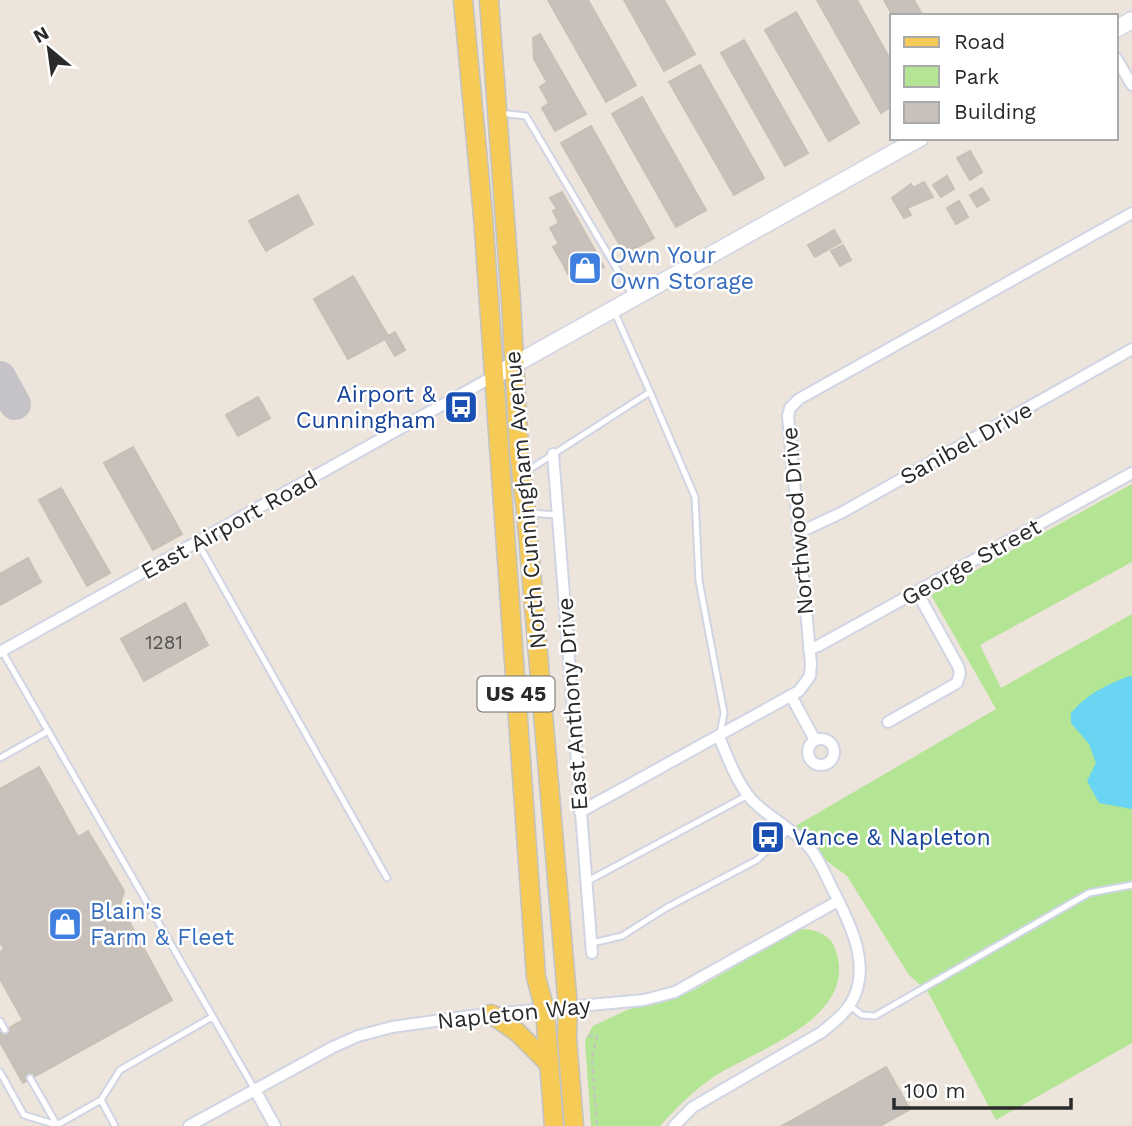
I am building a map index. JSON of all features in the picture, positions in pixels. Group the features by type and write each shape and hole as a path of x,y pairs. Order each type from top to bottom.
{"main road":[{"name":"North Cunningham Avenue","path":"463,0 483,216 536,977 545,1010"},
{"name":"North Cunningham Avenue","path":"489,0 511,302 513,365 568,1008 567,1038 574,1126"},
{"name":"US 45","path":"545,1010 554,1126"},
{"path":"491,1014 517,1032 550,1065"}],"street":[{"path":"1118,61 1132,85"},
{"path":"494,376 916,140"},
{"name":"Northwood Drive","path":"580,812 719,737 791,696 806,684 810,676 809,649 788,416 790,408 799,399 1132,213"},
{"name":"Sanibel Drive","path":"798,533 841,513 1132,349"},
{"name":"East Airport Road","path":"1,652 494,376"},
{"name":"East Anthony Drive","path":"553,454 591,948"},
{"name":"George Street","path":"809,649 1132,473"},
{"path":"888,722 957,683 960,673 917,592"},
{"path":"791,696 815,740"},
{"path":"674,1126 693,1107 822,1032 850,1006 860,971 858,948 811,849 752,800 734,772 719,737"},
{"name":"Napleton Way","path":"190,1126 332,1047 358,1036 392,1027 491,1014 644,1000 674,992 838,901"},
{"path":"255,1090 275,1126"}],"lane":[{"path":"497,112 526,116 635,298"},
{"path":"614,310 695,496 699,581 724,713 719,737"},
{"path":"522,475 650,392"},
{"path":"526,512 558,515"},
{"path":"198,543 387,878"},
{"path":"1,652 255,1090"},
{"path":"0,758 48,732"},
{"path":"586,882 748,794"},
{"path":"591,948 622,936 666,908 757,860 790,829"},
{"path":"850,1006 862,1015 875,1016 1089,893 1132,885"},
{"path":"0,1073 24,1115 57,1125 101,1100 120,1070 212,1017"},
{"path":"30,1078 57,1125"},
{"path":"101,1100 115,1126"}],"path":[{"path":"587,1036 596,1035 597,1038 592,1058 597,1126"}],"green space":[{"path":"1132,484 1132,562 980,645 1001,688 1132,614 1132,1043 996,1120 928,992 909,975 847,876 787,831 996,709 931,595"},
{"path":"800,929 821,933 835,948 839,972 833,994 820,1012 779,1042 707,1081 660,1126 591,1126 585,1040 593,1026 629,1009 664,1002 694,990"}],"water":[{"path":"1129,676 1132,677 1132,809 1099,803 1087,781 1096,763 1089,744 1071,723 1071,713 1090,695"}],"building":[{"path":"548,0 588,0 636,85 606,102"},
{"path":"624,0 664,0 695,54 664,71"},
{"path":"817,0 857,0 890,59 890,107 881,113"},
{"path":"884,0 914,0 922,14 892,14"},
{"path":"796,12 859,123 829,141 765,30"},
{"path":"540,34 586,114 555,131 542,108 549,103 540,87 547,82 534,59 533,38"},
{"path":"744,40 808,153 785,166 721,53"},
{"path":"700,65 764,178 734,195 669,82"},
{"path":"642,97 706,210 676,227 612,114"},
{"path":"591,126 654,238 625,254 561,143"},
{"path":"970,151 982,172 970,180 957,158"},
{"path":"947,176 954,189 941,197 933,185"},
{"path":"924,182 933,197 907,208 911,215 904,218 892,198 911,184 913,188"},
{"path":"982,188 989,200 977,207 970,195"},
{"path":"562,192 596,252 566,269 553,247 559,244 550,228 559,223 553,211 557,209 550,198"},
{"path":"298,195 313,224 266,251 249,221"},
{"path":"959,201 968,217 956,224 947,208"},
{"path":"834,230 841,242 815,257 808,245"},
{"path":"843,245 851,260 840,266 831,251"},
{"name":"Own Your Own Storage","path":"595,252 604,267 574,284 565,269"},
{"path":"353,276 388,336 395,332 405,350 395,356 385,339 348,359 314,299"},
{"path":"258,397 270,418 238,436 226,415"},
{"path":"133,447 182,534 153,550 104,463"},
{"path":"61,488 110,573 87,586 39,500"},
{"path":"28,558 41,582 0,605 0,574"},
{"path":"185,603 208,645 144,681 121,639"},
{"name":"Blain's Farm & Fleet","path":"39,767 78,837 88,831 124,891 120,905 172,1000 23,1083 0,1042 0,1033 23,1020 0,979 0,952 4,949 0,942 0,789"},
{"path":"886,1067 910,1109 880,1126 782,1126"}],"taxiway":[{"path":"0,377 15,404"}],"place":[{"name":"Own Your Own Storage","path":"585,268"},
{"name":"Airport & Cunningham","path":"461,407"},
{"name":"Vance & Napleton","path":"768,837"},
{"name":"Blain's Farm & Fleet","path":"65,924"}]}
